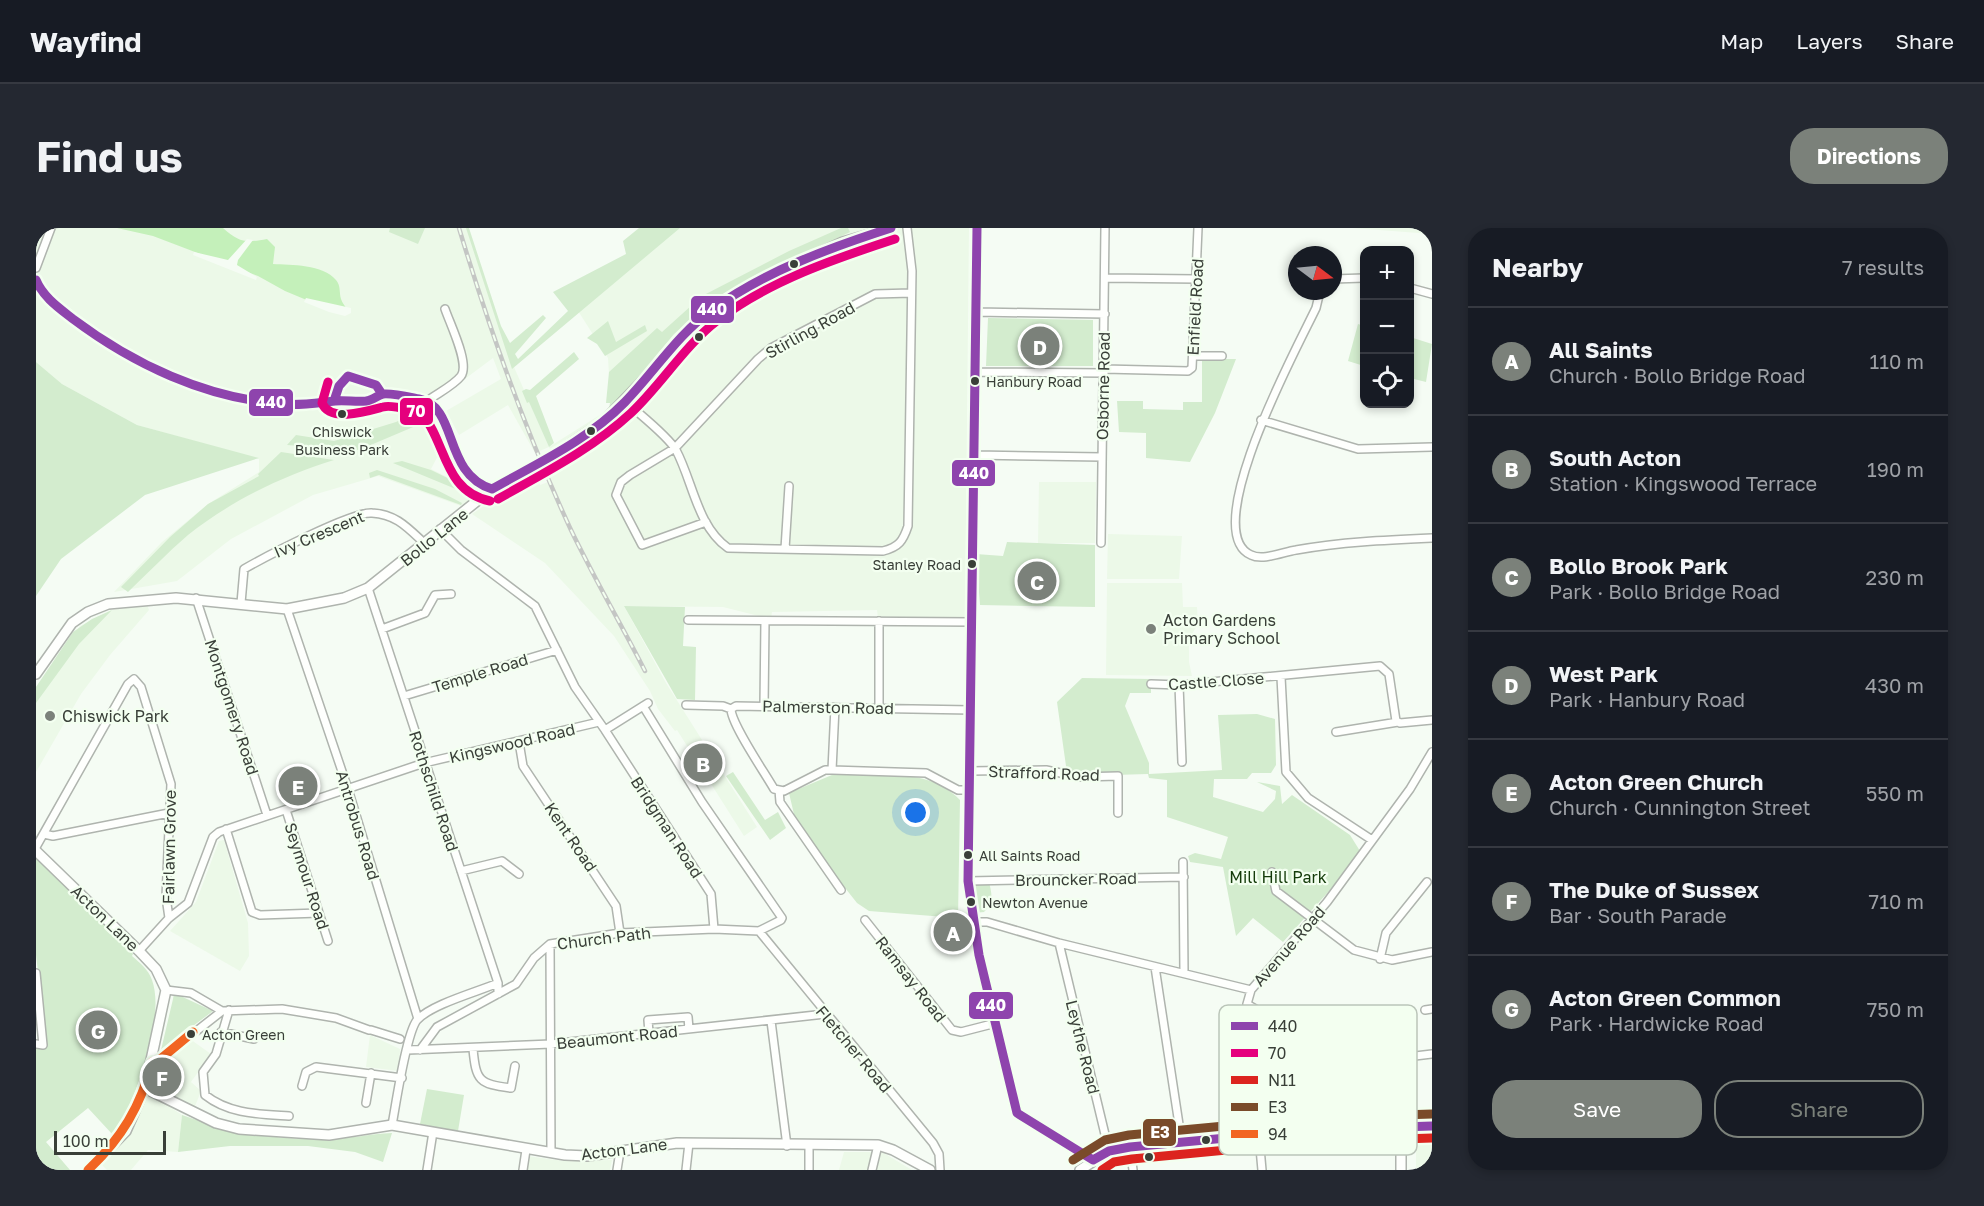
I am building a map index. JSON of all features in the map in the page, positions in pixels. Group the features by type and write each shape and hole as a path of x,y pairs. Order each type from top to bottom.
{"main road":[{"name":"Bollo Lane","path":"36,674 65,630 78,618 97,607 159,599 196,598 287,609 344,598 368,588 492,489 574,442 625,401 711,310 795,264 843,242 891,228"},
{"name":"Acton Lane","path":"36,849 156,969 166,995"},
{"path":"92,1169 126,1131 146,1088 166,995"},
{"name":"Acton Lane","path":"146,1088 216,1123 239,1129 329,1135 392,1125 526,1150 587,1156 652,1145 689,1143 787,1146 878,1145 893,1150 930,1170"},
{"path":"1417,1127 1432,1126"},
{"path":"1080,1170 1109,1151 1219,1140"}],"street":[{"path":"36,268 51,228"},
{"path":"625,401 675,448 706,522 714,536 728,548 883,551 893,548 904,540 908,526 912,271 907,228"},
{"path":"976,228 972,710 968,881 972,922 1017,1113 1093,1160"},
{"name":"Osborne Road","path":"1101,543 1106,355 1105,228"},
{"name":"Enfield Road","path":"1104,371 1188,371 1192,368 1198,228"},
{"path":"1105,278 1197,279"},
{"path":"1342,279 1360,278"},
{"path":"36,280 45,295 86,328 134,359 168,375 224,393 310,406 334,401 358,401 379,397 382,393"},
{"path":"1414,289 1432,294"},
{"name":"Stirling Road","path":"706,522 642,545 616,495 621,482 675,448 751,365 771,348 875,294 911,293"},
{"path":"1318,300 1261,420 1240,491 1235,520 1240,548 1251,555 1268,555 1331,544 1432,538"},
{"path":"427,401 460,378 464,370 464,360 445,309"},
{"path":"976,312 1105,314"},
{"path":"1194,356 1222,356"},
{"path":"975,372 1104,371"},
{"path":"334,401 339,386 348,376 376,385 382,393 427,401 439,415 467,477 482,487 492,489"},
{"path":"1261,420 1358,449 1432,447"},
{"path":"975,455 1102,457"},
{"path":"785,549 789,486"},
{"name":"Ivy Crescent","path":"241,603 244,569 298,541 369,512 401,521 423,542"},
{"name":"Bridgman Road","path":"440,529 461,550 535,606 575,687 711,894 714,929"},
{"name":"Rothschild Road","path":"368,588 498,983 498,994"},
{"path":"382,630 425,613 435,596 451,594"},
{"name":"Montgomery Road","path":"196,598 267,815"},
{"name":"Antrobus Road","path":"287,609 348,789 418,1019"},
{"path":"688,620 972,622"},
{"path":"764,706 765,621"},
{"path":"879,621 879,708"},
{"name":"Temple Road","path":"404,696 557,650"},
{"name":"Castle Close","path":"1151,684 1179,685 1281,677 1380,666 1389,674 1394,713 1398,722"},
{"path":"1281,677 1286,772 1308,798 1372,840"},
{"name":"Fairlawn Grove","path":"44,834 134,679 141,687 169,778 166,897 169,918"},
{"path":"1179,685 1182,762"},
{"path":"605,730 646,704 702,802 782,918 759,931"},
{"name":"Palmerston Road","path":"686,705 723,706 731,709 736,706 764,706 972,710"},
{"path":"832,770 835,707"},
{"path":"731,709 741,733 774,789 784,790 825,770 832,770 926,773 957,790 970,790"},
{"path":"1336,732 1398,722 1432,720"},
{"name":"Kingswood Road","path":"226,829 424,763 599,722"},
{"name":"Kent Road","path":"519,742 523,766 616,906 620,933"},
{"name":"Avenue Road","path":"1247,1004 1251,990 1312,919 1410,789 1432,752"},
{"name":"Strafford Road","path":"971,771 1046,770 1080,777 1118,776 1118,813"},
{"path":"779,790 780,802 841,890"},
{"name":"Seymour Road","path":"286,810 328,941"},
{"path":"36,849 44,834 52,836 169,813"},
{"path":"139,951 169,918 188,903 213,837 226,829 252,912 260,915 318,912"},
{"path":"460,871 502,861 519,874"},
{"path":"1183,862 1184,974"},
{"path":"1272,872 1276,891 1354,951 1380,959 1405,959 1432,952"},
{"name":"Brouncker Road","path":"968,881 1184,877"},
{"path":"1380,959 1386,933 1427,882"},
{"name":"Ramsay Road","path":"865,920 952,1030 961,1032 996,1023"},
{"path":"972,922 987,921 1059,943 1251,990"},
{"name":"Church Path","path":"420,1050 437,1027 516,984 534,958 550,944 620,933 714,929 759,931"},
{"name":"Fletcher Road","path":"759,931 933,1143 939,1154 940,1170"},
{"name":"Leythe Road","path":"1059,943 1109,1151"},
{"path":"550,944 550,1152"},
{"path":"1155,967 1182,1144"},
{"path":"36,973 43,1045 36,1044"},
{"path":"392,1125 409,1041 418,1019 441,1006 498,983"},
{"path":"166,995 191,993 225,1011 282,1009 336,1018 400,1039"},
{"path":"441,1006 449,1020"},
{"path":"225,1011 216,1054 203,1072 205,1095 219,1106 240,1112 289,1116"},
{"path":"152,1066 225,1011"},
{"name":"Beaumont Road","path":"408,1050 551,1044 825,1014"},
{"path":"649,1033 648,1020 688,1017 689,1029"},
{"path":"771,1021 787,1146"},
{"path":"222,1032 255,1039"},
{"path":"473,1049 475,1073 483,1082 511,1088 515,1066"},
{"path":"1417,1056 1432,1054"},
{"path":"302,1086 306,1072 316,1067 402,1078"},
{"path":"366,1103 371,1073"},
{"path":"428,1170 433,1132"},
{"path":"686,1170 689,1143"},
{"path":"872,1170 878,1145"},
{"path":"809,1146 809,1170"},
{"path":"1130,1148 1133,1170"},
{"path":"523,1170 526,1150"},
{"path":"617,1170 620,1151"},
{"path":"1261,1155 1262,1170"}],"shaded area":[{"path":"36,228 468,228 514,367 549,447 535,453 508,405 459,435 446,411 501,379 493,358 426,408 444,444 431,469 480,493 461,506 378,476 313,495 231,539 177,581 114,592 162,542 208,504 259,472 259,459 137,425 62,384 36,362"},
{"path":"117,228 223,228 243,241 267,239 275,247 273,264 315,268 330,275 338,282 342,300 348,311 321,306 285,291 258,276 153,236"},
{"path":"658,228 969,228 965,619 878,618 877,610 772,612 771,619 723,607 624,606 666,683 757,827 744,836 677,730 675,731 658,709 650,691 614,636 545,563 472,514 534,472 540,485 548,482 542,468 556,462 549,447 611,408 608,358 573,303"},
{"path":"1352,228 1432,228 1432,234"},
{"path":"1039,482 1096,482 1095,543 1038,543"},
{"name":"Acton Gardens Primary School","path":"1108,534 1182,536 1179,579 1107,579"},
{"name":"Acton Gardens Primary School","path":"1107,583 1182,583 1183,607 1197,607 1198,624 1189,639 1189,662 1192,676 1106,675"},
{"path":"147,605 149,610 110,655 81,694 36,772 36,687 80,626 112,610"},
{"path":"224,840 248,923 249,956 240,971 170,931 196,902 219,841"},
{"path":"370,1035 400,1049 399,1071 366,1067"},
{"path":"190,1039 211,1054 191,1082 201,1091 194,1109 156,1083 167,1064"},
{"path":"145,1090 182,1115 178,1152 148,1150 131,1170 107,1170 102,1165 121,1144"},
{"path":"1417,1142 1432,1142 1432,1170 1416,1170"},
{"path":"844,1152 882,1152 912,1170 839,1170"},
{"path":"527,1156 564,1161 612,1160 610,1170 525,1170"}],"green space":[{"path":"390,228 425,228 418,244 389,232"},
{"path":"466,228 469,228 501,326 510,343 543,315 546,318 515,354 518,359 568,311 553,292 626,254 623,241 639,228 680,228 512,369"},
{"path":"841,228 848,228 850,232 716,298 674,334 613,409 609,409 610,403 606,403 609,372 657,328 662,332 702,296 789,251"},
{"path":"988,318 1093,320 1093,366 986,366"},
{"path":"608,321 616,342 645,325 647,331 605,356 597,344 587,338"},
{"path":"1358,324 1360,325 1360,365 1348,361"},
{"path":"1414,338 1432,344 1426,382 1414,379"},
{"path":"574,352 579,359 536,396 554,443 549,447 522,391 530,390"},
{"path":"1202,359 1236,359 1215,413 1190,462 1146,458 1146,433 1119,432 1117,401 1143,401 1143,409 1183,410 1183,402 1202,402"},
{"path":"36,362 62,384 137,425 259,458 145,495 61,559 36,596"},
{"path":"426,408 432,419 359,450 287,445 296,435 334,441 396,422"},
{"path":"281,452 334,460 276,482 222,511 188,535 128,592 121,587 170,537 208,504 259,476 258,474"},
{"path":"402,461 431,470 466,487 463,492 393,463"},
{"path":"377,470 435,489 462,503 461,505 379,475 370,478 369,473"},
{"path":"1007,542 1095,545 1095,607 980,605 976,554 1003,556"},
{"path":"624,606 685,607 683,646 696,647 695,700 677,699"},
{"path":"112,610 79,644 36,703 36,687 73,632 92,619"},
{"name":"Mill Hill Park","path":"1082,678 1151,679 1151,693 1130,693 1125,706 1149,763 1149,774 1222,770 1218,715 1257,714 1275,719 1276,765 1271,773 1252,773 1247,779 1214,779 1213,797 1263,812 1275,799 1276,791 1257,782 1280,786 1282,804 1292,795 1350,835 1360,851 1330,890 1283,942 1253,918 1236,936 1223,867 1190,862 1188,856 1195,853 1221,859 1228,837 1167,817 1167,780 1149,778 1148,774 1080,776 1067,773 1057,702"},
{"path":"733,772 765,820 778,812 786,828 770,840 726,776"},
{"path":"883,774 917,777 947,789 960,800 958,918 869,911 857,903 797,827 789,793 832,775"},
{"path":"36,857 144,966 152,980 155,996 152,1038 146,1060 130,1103 113,1135 88,1108 46,1142 70,1170 36,1170 36,1048 47,1048 36,955"},
{"path":"989,882 991,902 984,912 974,913 972,883"},
{"path":"174,993 213,1011 161,1050 173,999"},
{"path":"427,1089 464,1095 458,1131 420,1124"},
{"path":"182,1115 235,1130 289,1138 335,1139 392,1133 383,1162 355,1152 308,1146 230,1146 178,1152"}],"pier":[{"path":"247,239 253,240 238,260 237,265 257,277 256,280 193,255 194,252 228,260"},
{"path":"306,298 351,308 351,313 345,316 329,312 304,302"}],"railway":[{"path":"459,228 496,343 539,456 571,530 645,671"}],"transit line":[{"name":"440","path":"492,489 562,450 611,416 700,319 733,295 799,262 891,228"},
{"name":"440","path":"977,228 968,881 979,955 1017,1113 1093,1160"},
{"name":"70","path":"498,499 567,460 616,426 642,402 694,341 738,306 803,272 895,239"},
{"name":"440","path":"36,280 52,302 120,350 171,376 225,395 288,405 366,401 387,394 419,399 432,405 440,414 457,456 465,469 476,481 492,489"},
{"name":"440","path":"334,401 339,386 348,376 376,385 382,394"},
{"name":"70","path":"328,382 322,403 333,413 359,413 387,406 421,412 430,424 454,477 475,496 490,501"},
{"name":"94","path":"152,1066 193,1032"},
{"name":"94","path":"88,1170 120,1134 128,1121 142,1093 152,1062"},
{"name":"E3","path":"1417,1114 1432,1114"},
{"name":"440","path":"1417,1126 1432,1126"},
{"name":"E3","path":"1073,1160 1105,1140 1129,1135 1219,1127"},
{"name":"N11","path":"1417,1138 1432,1138"},
{"name":"440","path":"1093,1160 1109,1151 1130,1147 1219,1139"},
{"name":"N11","path":"1102,1170 1114,1162 1132,1159 1219,1151"}],"place":[{"name":"West Park","path":"1040,346"},
{"name":"Hanbury Road","path":"975,381"},
{"name":"Chiswick Business Park","path":"342,414"},
{"name":"Stanley Road","path":"972,564"},
{"name":"Bollo Brook Park","path":"1037,581"},
{"name":"Acton Gardens Primary School","path":"1151,629"},
{"name":"Chiswick Park","path":"50,716"},
{"name":"South Acton","path":"703,763"},
{"name":"Acton Green Church","path":"298,786"},
{"name":"All Saints Road","path":"968,855"},
{"name":"Newton Avenue","path":"971,902"},
{"name":"All Saints","path":"953,932"},
{"name":"Acton Green Common","path":"98,1030"},
{"name":"Acton Green","path":"191,1034"},
{"name":"The Duke of Sussex","path":"162,1077"}]}
